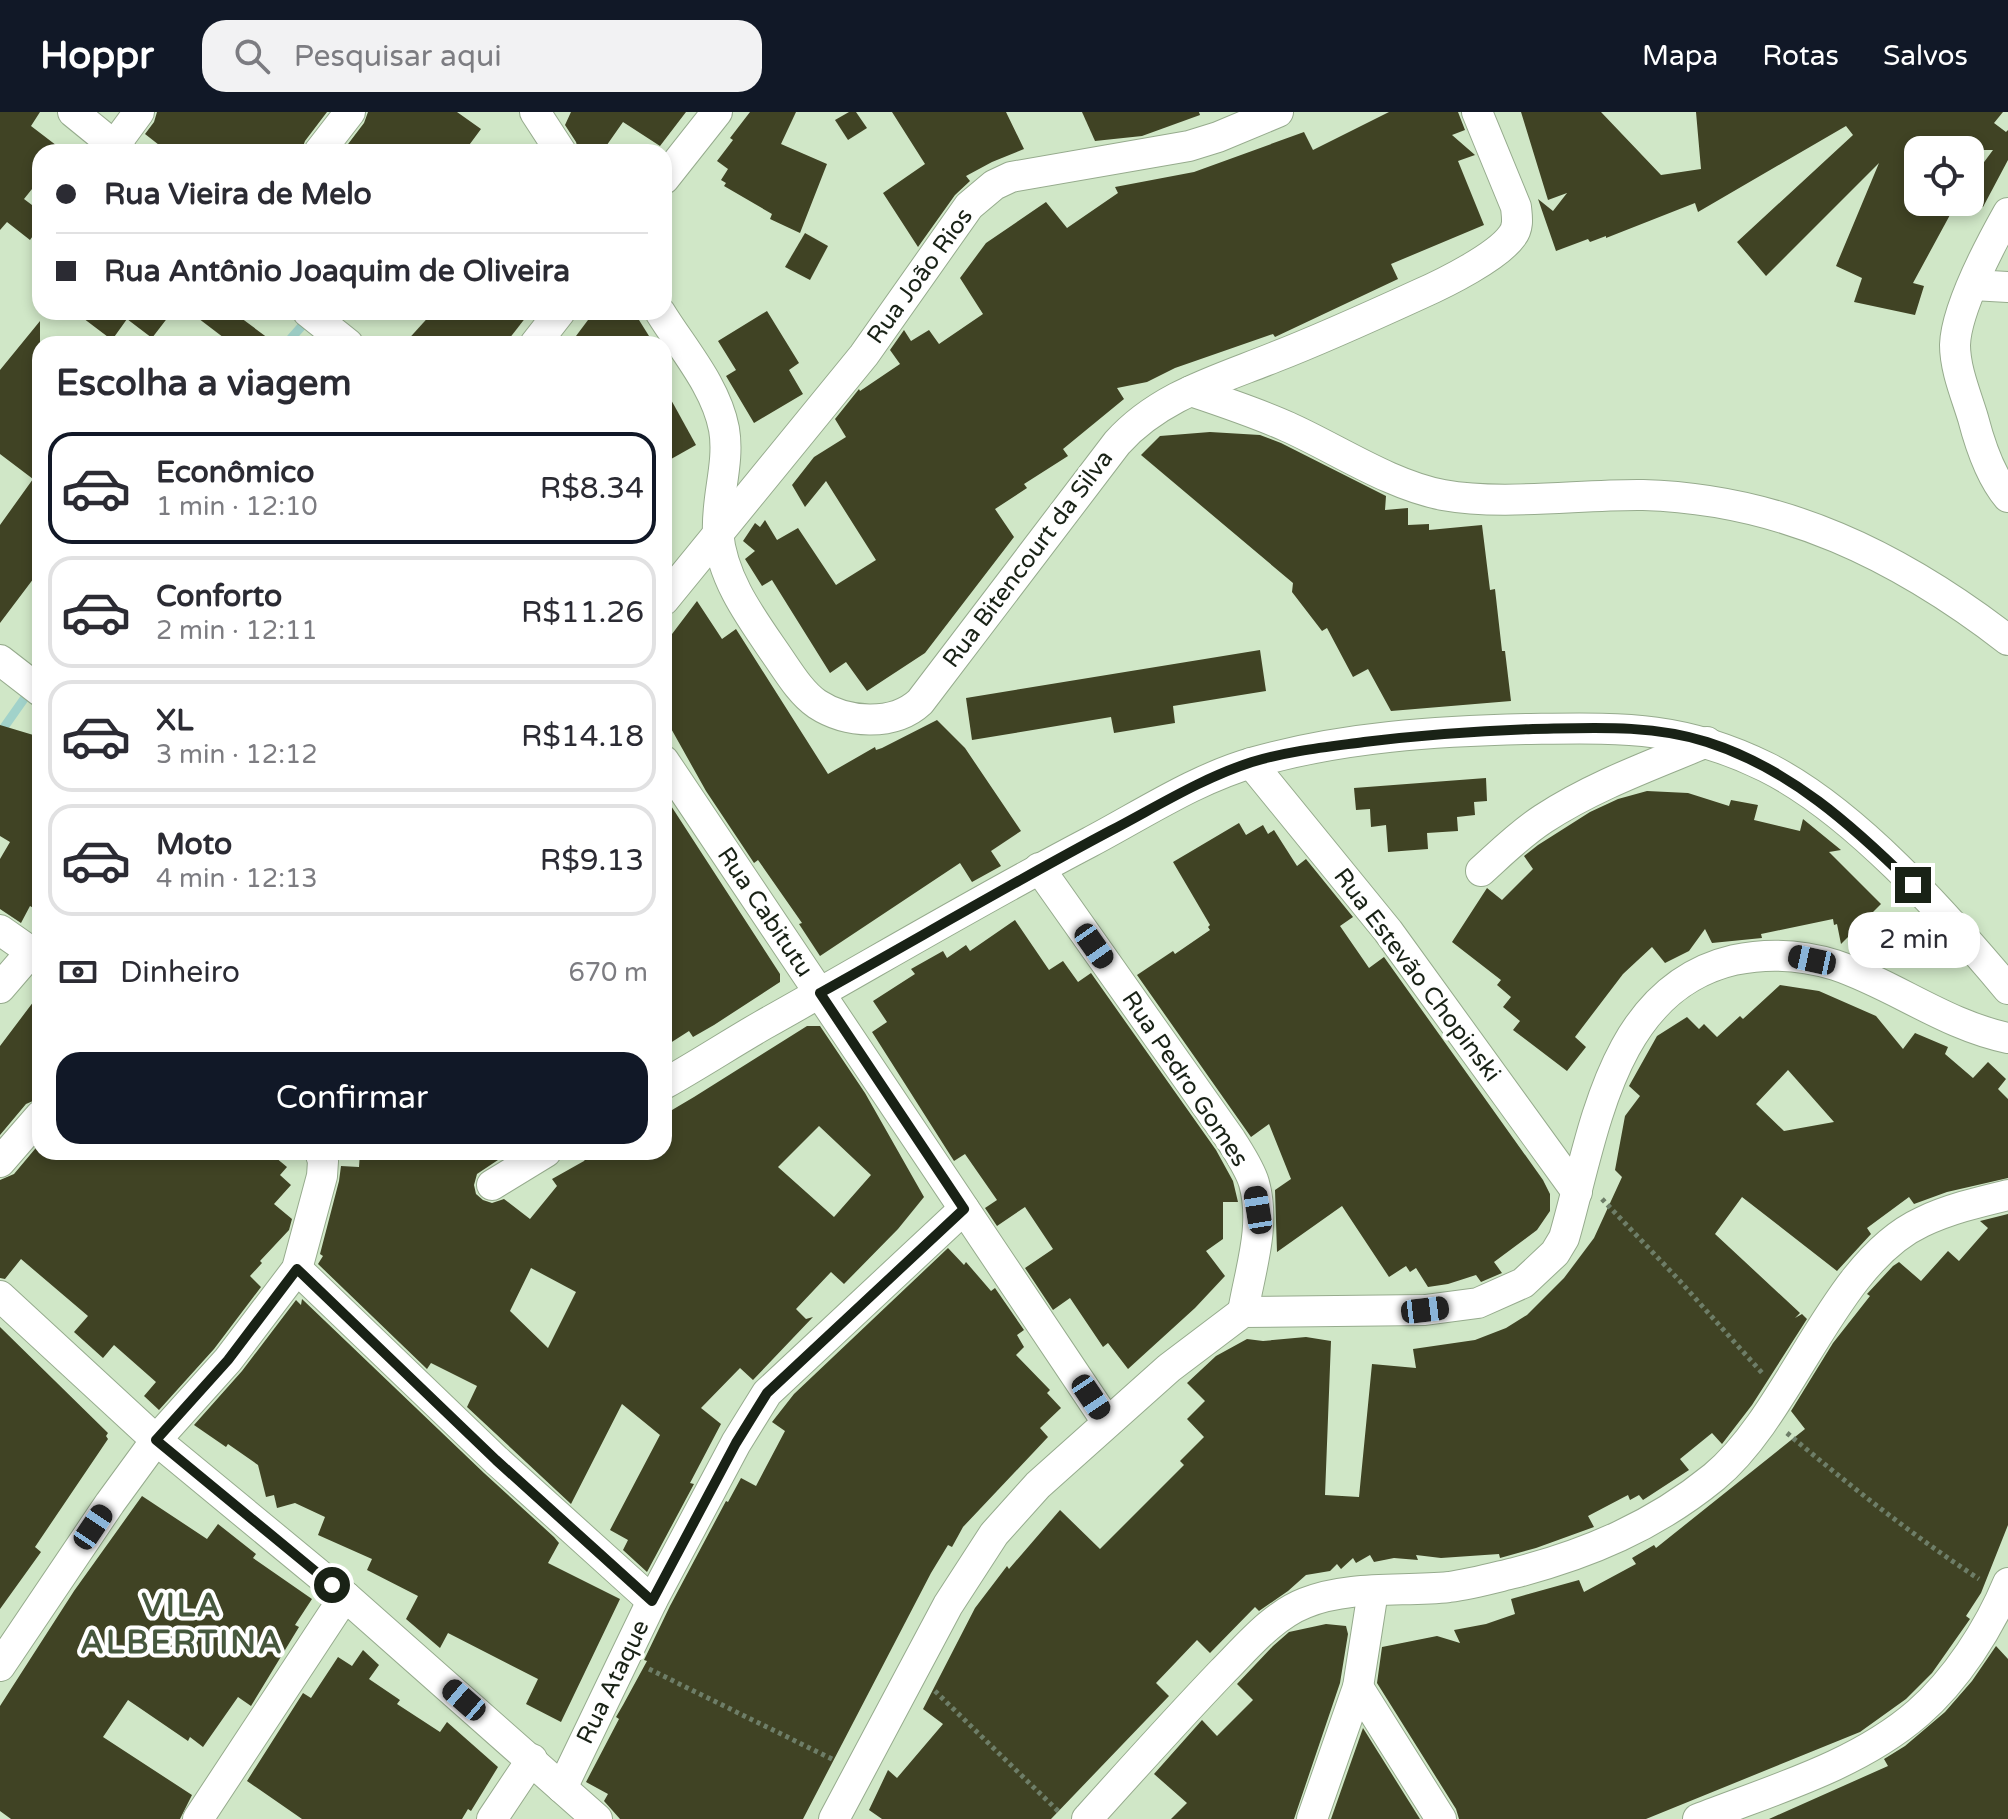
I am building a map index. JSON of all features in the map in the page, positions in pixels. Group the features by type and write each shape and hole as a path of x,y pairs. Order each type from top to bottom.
{"street":[{"path":"73,112 112,144"},
{"path":"121,144 139,112"},
{"path":"325,144 350,112"},
{"path":"535,112 556,144"},
{"path":"672,169 717,112"},
{"name":"Rua João Rios","path":"672,590 864,355 969,206 994,185 1023,174 1189,146 1278,112"},
{"name":"Rua Bitencourt da Silva","path":"665,320 711,392 724,430 726,458 718,532 726,568 741,603 802,690 817,703 851,718 883,719 902,714 920,702 1127,432 1160,405 1329,335 1445,282 1498,249 1514,235 1518,222 1516,207 1477,112"},
{"path":"2008,213 1973,285 1957,330 1955,346 1976,430 1997,484 2008,497"},
{"path":"1973,285 2008,287"},
{"path":"318,320 338,336"},
{"path":"541,336 554,320"},
{"path":"1191,391 1288,427 1375,469 1441,495 1490,498 1642,495 1704,499 1745,506 1822,531 1889,560 1968,609 2008,640"},
{"path":"0,660 32,685"},
{"path":"672,1079 1039,868 1179,795 1251,763 1314,748 1456,731 1632,728 1674,733 1707,742 1770,769 1817,799 1863,836 1966,940 2008,989"},
{"path":"1481,871 1544,818 1616,780 1707,742"},
{"name":"Rua Estevão Chopinski","path":"1251,763 1388,931 1579,1185"},
{"name":"Rua Cabitutu","path":"672,773 1107,1422"},
{"name":"Rua Pedro Gomes","path":"1039,868 1231,1140 1254,1182 1258,1210 1257,1241 1243,1312"},
{"path":"0,930 32,952"},
{"path":"834,1819 948,1605 994,1534 1038,1485 1169,1368 1243,1312 1425,1310 1478,1303 1523,1283 1555,1253 1564,1238 1606,1088 1624,1049 1645,1016 1671,988 1714,965 1748,957 1789,956 1835,965 1952,1020 2008,1038"},
{"path":"0,988 32,959"},
{"path":"0,1162 32,1125"},
{"path":"0,1666 156,1440 228,1360 297,1269 322,1176 323,1160"},
{"path":"492,1185 533,1160"},
{"path":"1087,1819 1183,1713 1270,1626 1306,1603 1330,1596 1449,1587 1483,1580 1561,1561 1608,1544 1640,1528 1716,1476 1775,1406 1867,1266 1895,1238 1921,1222 2008,1195"},
{"name":"Rua Ataque","path":"562,1788 652,1601 736,1443 767,1393 964,1209"},
{"path":"297,1269 496,1460 652,1601"},
{"path":"0,1296 156,1440 345,1596 597,1819"},
{"path":"1698,1819 1732,1808 1841,1761 1878,1741 1918,1713 1951,1678 2006,1589"},
{"path":"1312,1819 1351,1714 1373,1591"},
{"path":"198,1819 345,1596"},
{"path":"1358,1687 1441,1819"},
{"path":"492,1819 532,1759"}],"path":[{"path":"1579,1185 1678,1279 1775,1406 1847,1484 1905,1528 2006,1589"},
{"path":"624,1658 861,1772"},
{"path":"914,1671 1066,1819"}],"building":[{"path":"0,112 40,112 31,126 55,144 32,144 32,189 24,199 32,205 32,237 30,240 7,222 0,230"},
{"path":"157,112 327,112 304,144 158,144 145,134"},
{"path":"368,112 457,112 481,129 470,144 348,144 364,123"},
{"path":"571,112 686,112 662,144 623,122 608,144 577,144 565,125"},
{"path":"750,112 796,112 781,144 827,164 800,233 770,219 772,214 724,186 726,183 721,180 728,169 717,161"},
{"path":"849,112 856,112 867,128 848,140 835,120"},
{"path":"892,112 1006,112 1024,149 966,176 970,181 955,195 918,247 883,193 925,164"},
{"path":"1082,112 1199,112 1200,115 1142,136 1095,141"},
{"path":"1389,112 1458,112 1465,130 1452,135 1475,155 1458,161 1484,225 1391,264 1398,279 1275,337 1273,334 1175,368 1147,382 1117,388 1124,399 1063,449 1068,456 1024,484 1027,488 995,509 1014,537 925,653 867,691 846,662 830,673 772,580 762,586 745,559 755,551 743,541 755,523 760,527 765,520 777,540 798,528 836,585 876,560 826,481 805,507 792,485 814,457 846,437 835,419 859,389 900,364 890,350 904,330 911,341 929,330 939,344 983,314 960,278 986,243 1046,202 1067,228 1118,193 1115,187 1194,172 1304,132 1313,150"},
{"path":"1521,112 1601,112 1661,175 1701,169 1696,112 2003,112 1994,123 2006,132 2008,130 2008,160 1984,205 1984,162 1993,150 1984,150 1984,136 1904,136 1904,216 1949,216 1913,283 1924,286 1915,315 1854,302 1862,278 1836,266 1879,163 1766,276 1737,242 1853,135 1846,126 1698,212 1695,203 1606,238 1590,242 1588,239 1556,251 1538,199 1553,211 1567,193 1548,200"},
{"path":"805,233 828,246 810,280 785,267"},
{"path":"767,311 799,363 789,370 803,394 754,423 726,376 736,370 718,341"},
{"path":"86,320 126,320 115,336 107,336"},
{"path":"128,320 166,320 154,336"},
{"path":"200,320 244,320 265,336 222,336"},
{"path":"426,320 524,320 511,336 411,336"},
{"path":"588,320 639,320 649,336 576,336"},
{"path":"40,321 40,336 32,336 32,478 0,454 0,370"},
{"path":"672,402 696,445 672,458"},
{"path":"1210,432 1260,435 1281,443 1386,496 1385,510 1408,508 1408,525 1429,524 1429,530 1482,525 1490,590 1495,589 1511,701 1391,711 1368,669 1353,677 1327,628 1322,631 1292,592 1293,583 1141,455 1160,436"},
{"path":"32,480 32,581 0,623 0,525"},
{"path":"697,601 722,639 736,629 828,774 875,747 876,750 882,748 937,720 965,748 1021,831 991,851 1001,866 972,882 960,863 820,956 799,924 802,923 758,860 754,863 706,791 672,730 672,634"},
{"path":"1260,650 1266,691 1173,706 1175,723 1114,733 1111,717 972,740 966,698"},
{"path":"0,725 32,735 32,907 21,923 0,909 0,859 10,842 0,836"},
{"path":"1486,778 1487,801 1474,802 1475,815 1457,817 1458,831 1427,833 1428,849 1388,852 1386,825 1371,827 1370,809 1356,810 1354,788"},
{"path":"1647,791 1688,793 1729,806 1731,800 1758,805 1754,820 1800,831 1803,819 1841,850 1829,852 1881,904 1841,944 1833,919 1761,934 1762,938 1712,943 1705,929 1689,951 1665,963 1652,947 1623,974 1575,1037 1586,1047 1567,1071 1513,1030 1520,1021 1503,1007 1511,997 1497,985 1501,980 1452,942 1487,888 1502,900 1533,869 1524,856 1538,845 1590,812 1618,799"},
{"path":"672,807 780,974 780,982 714,1025 693,1037 689,1031 672,1042"},
{"path":"1239,823 1246,835 1263,825 1268,834 1274,830 1297,866 1306,859 1353,917 1340,926 1369,968 1384,957 1543,1180 1550,1194 1550,1211 1537,1230 1494,1262 1502,1273 1481,1282 1476,1275 1428,1287 1416,1268 1410,1272 1406,1266 1389,1277 1342,1206 1277,1252 1275,1190 1291,1179 1269,1124 1251,1137 1137,975 1210,930 1173,862"},
{"path":"1015,920 1049,970 1063,961 1078,982 1091,973 1216,1150 1233,1181 1238,1202 1223,1202 1223,1239 1206,1251 1225,1276 1128,1369 1108,1343 1103,1347 1070,1298 1053,1310 1025,1268 1053,1249 1025,1207 997,1226 985,1208 997,1200 965,1154 954,1161 872,1032 887,1022 873,1001 915,974 911,969 943,951 947,958 966,945 970,951"},
{"path":"1780,985 1819,991 1876,1016 1903,1049 1915,1033 1948,1047 1945,1054 1973,1078 1988,1062 2006,1079 1998,1089 2008,1099 2008,1178 1947,1192 1914,1204 1909,1197 1867,1228 1871,1234 1837,1271 1742,1197 1715,1234 1800,1313 1795,1318 1802,1314 1807,1319 1752,1405 1722,1444 1712,1433 1680,1459 1689,1470 1643,1500 1639,1495 1630,1500 1628,1495 1588,1516 1594,1527 1500,1558 1499,1554 1441,1558 1416,1555 1418,1560 1394,1558 1374,1562 1370,1555 1356,1563 1353,1558 1341,1569 1337,1564 1330,1571 1306,1575 1259,1611 1255,1607 1210,1653 1197,1640 1156,1683 1169,1696 1051,1819 882,1819 869,1810 888,1770 897,1778 943,1724 923,1709 975,1608 1007,1566 1009,1569 1060,1510 1100,1549 1184,1465 1180,1461 1204,1437 1187,1419 1205,1401 1187,1383 1216,1356 1247,1339 1263,1341 1306,1337 1331,1341 1325,1495 1359,1497 1372,1364 1416,1368 1413,1349 1475,1340 1506,1328 1527,1315 1564,1278 1594,1238 1622,1177 1615,1170 1625,1116 1640,1096 1629,1086 1657,1036 1687,1017 1699,1029 1704,1024 1717,1037 1740,1016 1743,1019","holes":["1788,1070 1834,1122 1784,1131 1756,1104"]},
{"path":"32,1004 32,1101 26,1104 0,1135 0,1046"},
{"path":"807,1026 820,1026 865,1093 924,1197 898,1229 844,1284 831,1272 796,1309 806,1319 813,1317 753,1380 740,1368 701,1408 721,1424 690,1483 694,1484 647,1572 623,1550 628,1540 610,1530 660,1435 622,1404 571,1504 467,1407 477,1386 431,1363 427,1369 318,1264 323,1256 320,1254 341,1166 359,1167 359,1160 498,1160 477,1174 474,1185 476,1194 492,1203 504,1199 530,1219 557,1186 552,1179 585,1160 672,1160 672,1110","holes":["819,1126 871,1175 834,1217 778,1167","531,1268 576,1292 548,1348 510,1311"]},
{"path":"32,1153 32,1160 279,1160 287,1167 280,1175 291,1185 274,1204 292,1219 289,1230 250,1276 261,1287 214,1349 159,1410 144,1396 156,1382 114,1345 103,1358 74,1332 88,1316 21,1259 5,1279 0,1278 0,1180 14,1174"},
{"path":"2008,1214 2008,1525 1981,1593 1966,1616 1970,1619 1932,1673 1906,1699 1860,1732 1646,1819 1459,1819 1456,1809 1377,1683 1382,1647 1437,1636 1460,1643 1454,1630 1515,1614 1511,1599 1579,1580 1584,1592 1636,1564 1632,1558 1654,1545 1656,1548 1805,1429 1791,1411 1833,1343 1870,1296 1867,1294 1893,1266 1899,1262 1921,1281 1948,1251 1959,1261 1988,1228 1980,1221"},
{"path":"948,1248 964,1265 966,1262 991,1291 995,1288 1024,1330 1017,1335 1024,1347 1016,1355 1050,1390 1047,1393 1061,1408 1040,1428 1048,1437 963,1527 952,1547 948,1545 803,1819 620,1819 604,1801 608,1794 586,1782 619,1719 616,1717 647,1661 644,1660 670,1606 726,1501 741,1478 756,1486 785,1431 772,1422 794,1394"},
{"path":"302,1299 554,1537 559,1543 548,1563 620,1599 561,1722 526,1704 538,1679 448,1633 440,1648 406,1619 418,1596 367,1570 372,1559 318,1535 325,1517 295,1503 277,1508 274,1495 266,1497 258,1465 194,1425 242,1371 296,1300 301,1305"},
{"path":"0,1327 108,1433 108,1439 35,1547 41,1552 0,1609"},
{"path":"142,1496 207,1539 218,1524 256,1554 253,1558 312,1599 295,1625 299,1627 251,1706 238,1697 203,1747 190,1737 188,1741 128,1700 103,1737 192,1795 180,1819 11,1819 0,1811 0,1706 74,1591"},
{"path":"1326,1624 1346,1626 1348,1634 1340,1683 1294,1819 1171,1819 1187,1803 1154,1774 1202,1720 1217,1736 1253,1700 1237,1684 1289,1632"},
{"path":"1996,1646 2008,1659 2008,1819 1769,1819 1888,1766 1884,1759 1905,1746 1945,1712 1972,1681"},
{"path":"363,1650 379,1665 369,1679 400,1700 397,1704 440,1732 447,1722 498,1767 471,1811 468,1809 462,1819 302,1819 247,1781 303,1693 311,1698 338,1657 352,1666"},
{"path":"1363,1728 1420,1819 1331,1819"}],"waterway":[{"path":"293,336 307,320"},
{"path":"0,733 31,689"}],"district":[{"name":"VILA ALBERTINA","path":"182,1624"}],"route":[{"path":"332,1585 156,1440 228,1360 297,1269 496,1460 652,1601 736,1443 767,1393 964,1209 820,993 1039,868 1214,778 1251,763 1314,748 1414,734 1632,728 1674,733 1734,752 1770,769 1817,799 1863,836 1913,885"}]}
